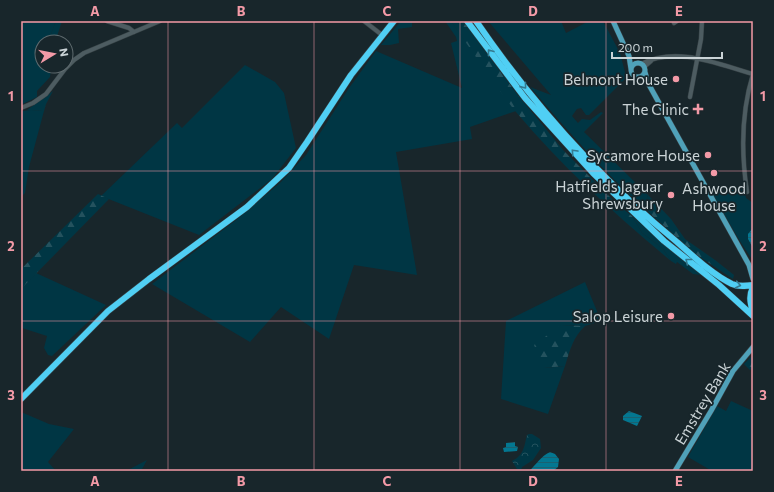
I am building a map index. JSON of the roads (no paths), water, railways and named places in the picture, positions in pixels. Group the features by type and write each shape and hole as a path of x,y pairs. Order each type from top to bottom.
{"highway":[{"path":"21,399 108,311 247,207 289,168 350,75 394,21"},
{"path":"467,21 525,98 593,173 664,241 719,285 753,315"},
{"path":"476,21 511,70 562,131 631,201 666,234 719,276 733,284 744,287 753,286 750,297 753,315"}],"main road":[{"path":"613,21 629,56 633,75 648,83"},
{"path":"629,56 642,66 648,83 748,265 753,279"},
{"path":"631,69 634,64 642,66"},
{"path":"639,77 643,75 642,66"},
{"path":"748,265 753,270"},
{"name":"Emstrey Bank","path":"675,471 712,411 733,371 753,346"}],"street":[{"path":"107,21 129,28 134,32"},
{"path":"21,108 33,103 46,94 65,69 84,53 160,21"},
{"path":"364,21 382,36"},
{"path":"690,97 702,31 702,21"},
{"path":"642,66 652,60 676,56 697,58 753,74 742,132 747,192"}],"water":[{"path":"752,229 753,248 748,239 748,234"},
{"path":"629,411 642,416 637,426 623,420 623,416"},
{"path":"515,442 515,446 518,447 517,451 504,452 503,448 506,447 506,443"},
{"path":"550,452 555,454 559,459 558,467 553,471 529,471 541,458"}],"place":[{"name":"Belmont House","path":"676,79"},
{"name":"The Clinic","path":"698,109"},
{"name":"Sycamore House","path":"708,155"},
{"name":"Ashwood House","path":"714,173"},
{"name":"Hatfields Jaguar Shrewsbury","path":"671,195"},
{"name":"Salop Leisure","path":"671,316"}]}
